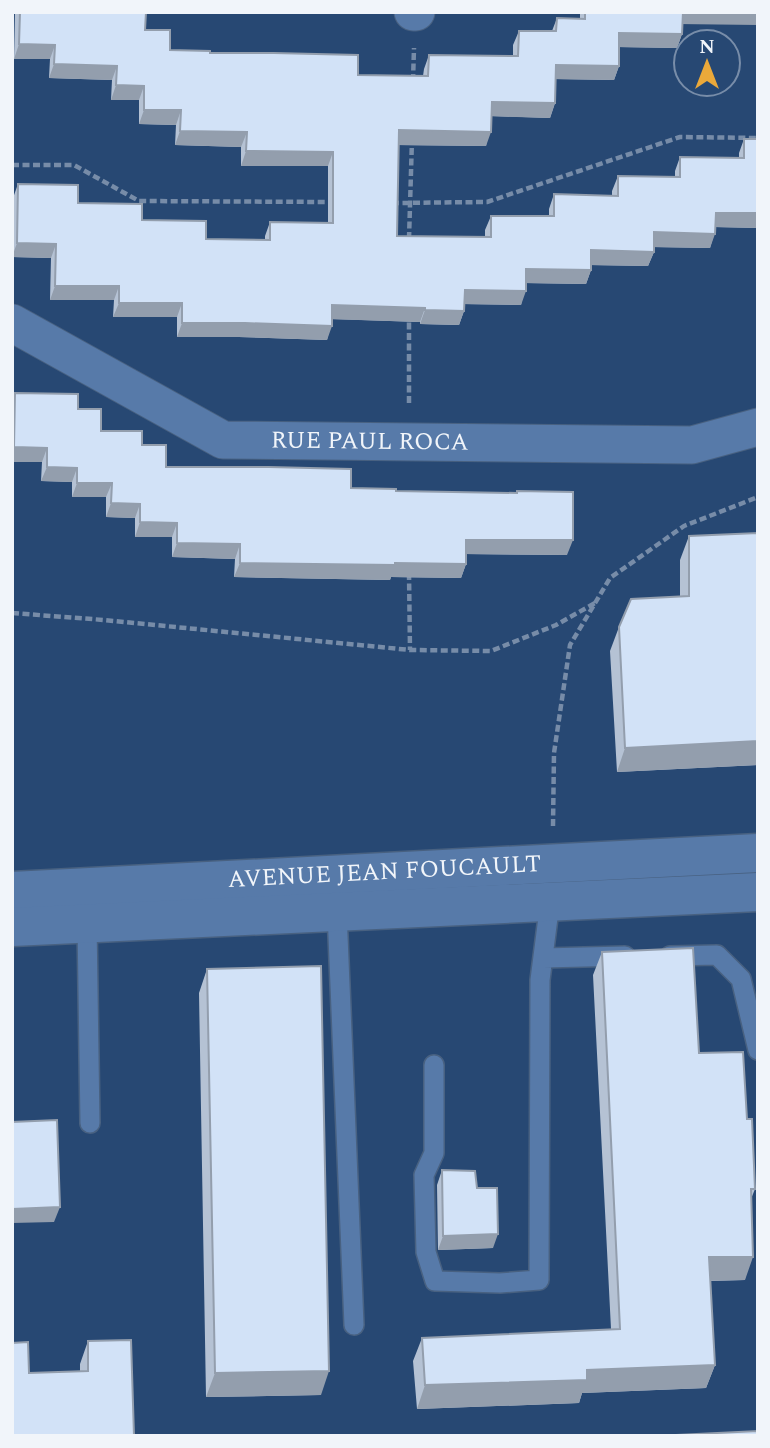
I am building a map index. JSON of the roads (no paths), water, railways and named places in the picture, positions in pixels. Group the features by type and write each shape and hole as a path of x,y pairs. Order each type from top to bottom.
{"main road":[{"name":"AVENUE JEAN FOUCAULT","path":"12,891 758,853"},
{"name":"AVENUE JEAN FOUCAULT","path":"12,927 758,892"}],"street":[{"name":"RUE PAUL ROCA","path":"12,323 223,440 692,445 758,427"}],"lane":[{"path":"434,1065 434,1153 424,1175 426,1252 435,1281 500,1283 539,1280 540,980 551,902"},
{"path":"337,912 354,1325"},
{"path":"87,923 90,1123"},
{"path":"542,957 717,955 741,979 750,983 758,1050"}]}
